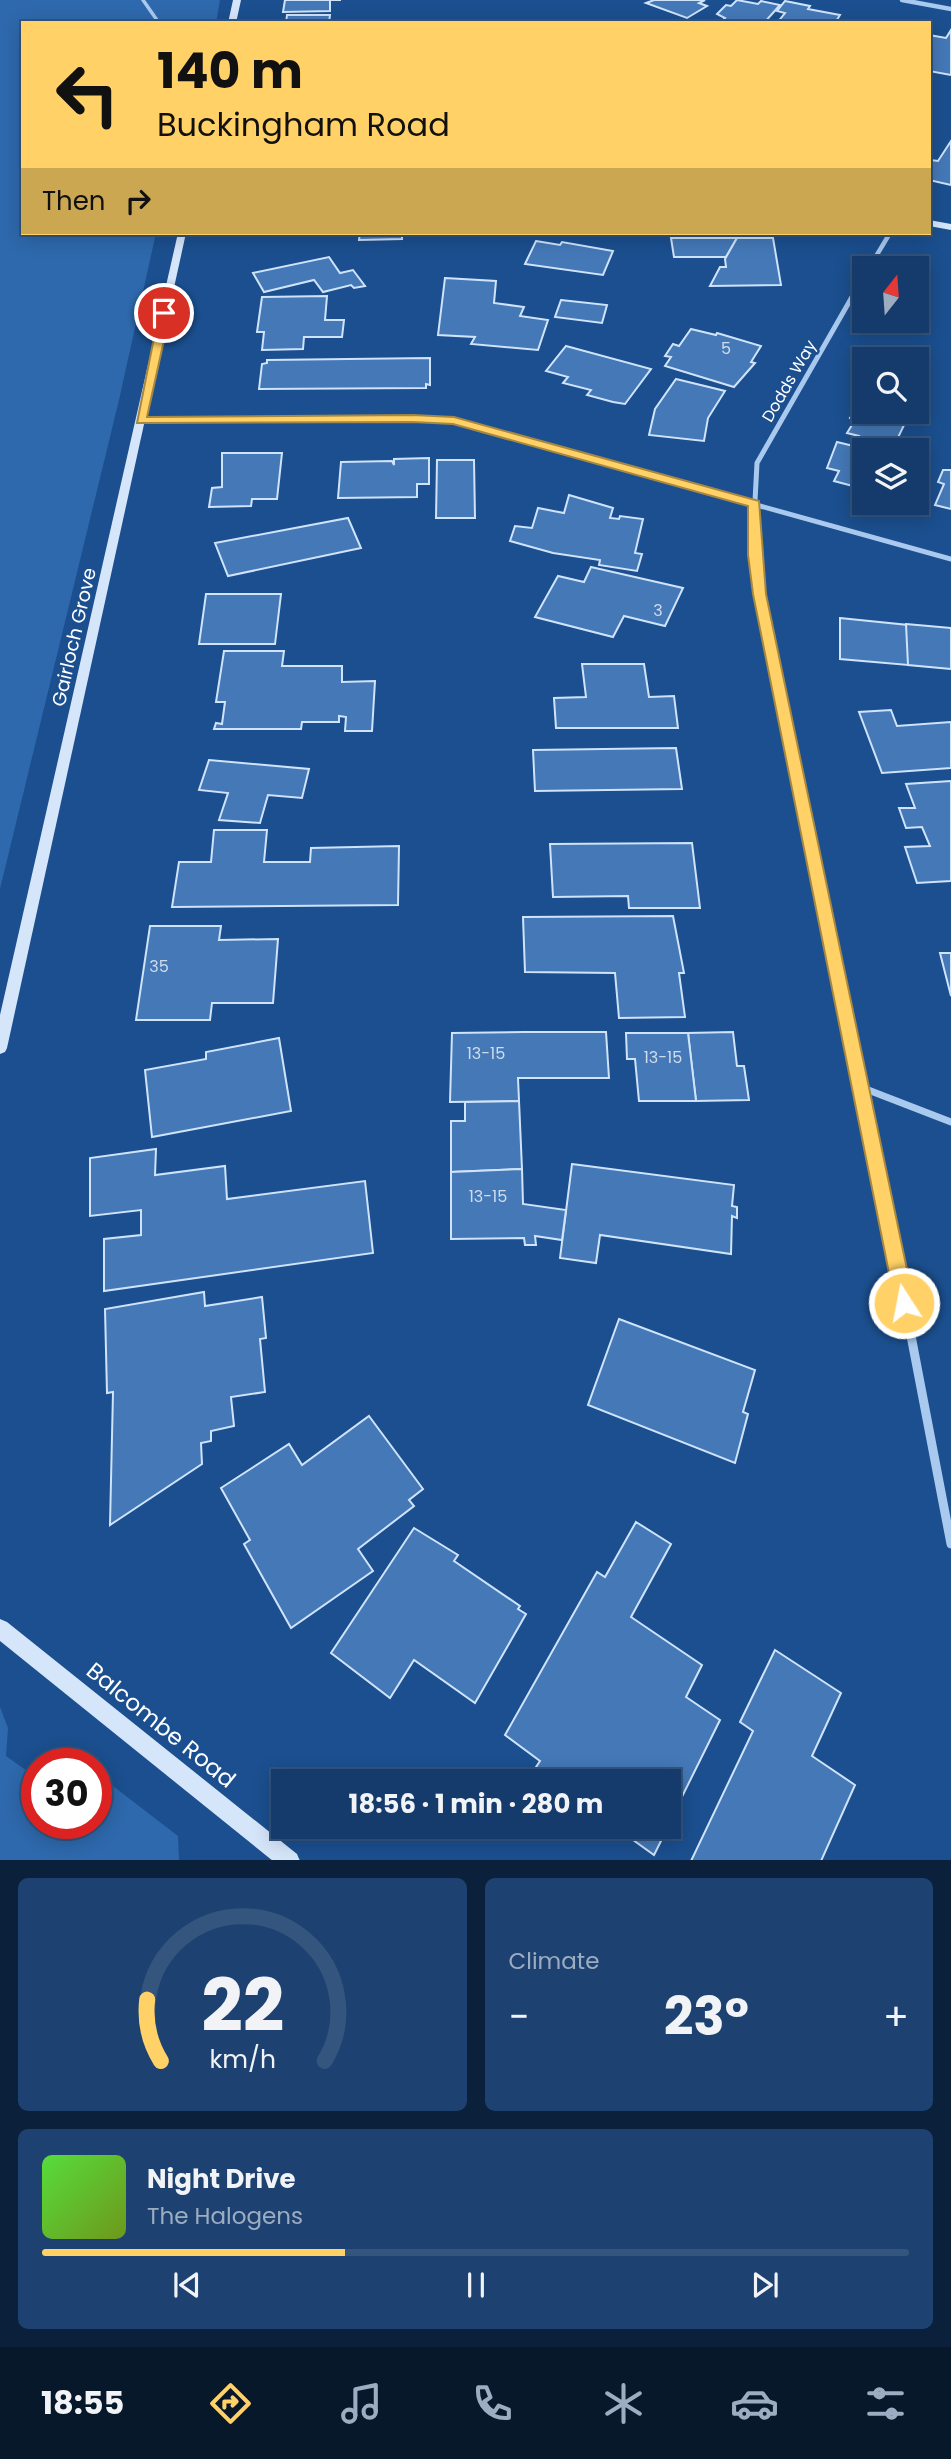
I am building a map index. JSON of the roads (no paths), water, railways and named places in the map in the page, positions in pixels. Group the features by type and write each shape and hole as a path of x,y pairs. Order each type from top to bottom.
{"street":[{"path":"232,21 237,0"},
{"path":"902,0 951,9"},
{"path":"931,223 951,227"},
{"name":"Gairloch Grove","path":"0,1048 182,235"},
{"path":"876,256 889,235"},
{"name":"Dodds Way","path":"852,297 760,457 756,469 754,547 759,594 863,1088 951,1544"},
{"path":"141,421 413,418 454,421 951,559"},
{"path":"863,1088 951,1122"},
{"name":"Balcombe Road","path":"0,1629 290,1860"}],"lane":[{"path":"143,0 158,21"}]}
